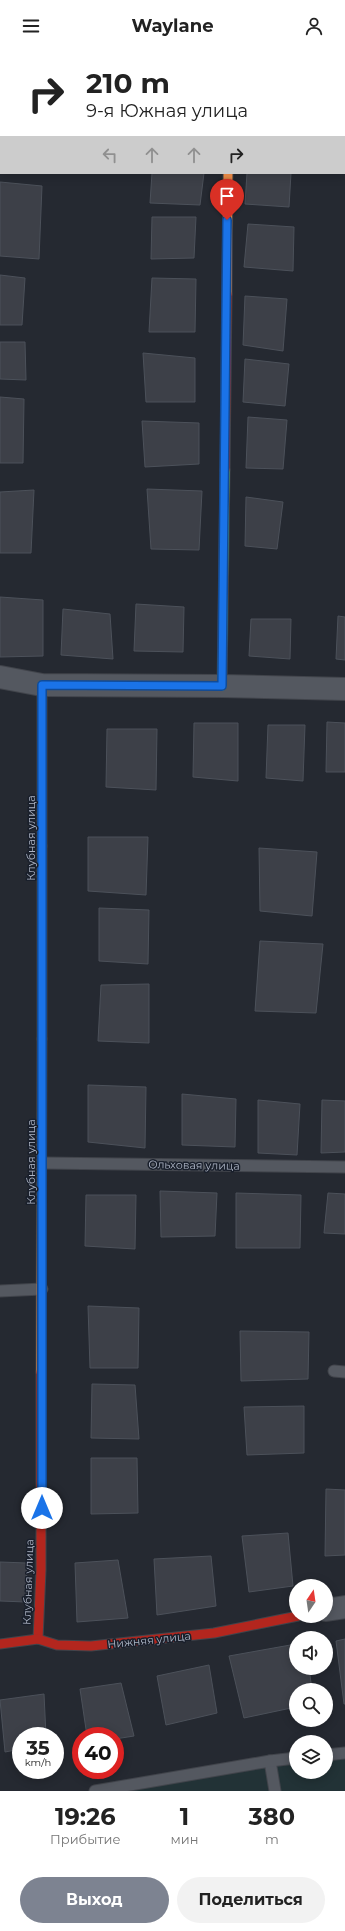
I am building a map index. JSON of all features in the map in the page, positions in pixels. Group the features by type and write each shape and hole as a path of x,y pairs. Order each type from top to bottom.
{"street":[{"path":"222,686 228,174"},
{"path":"0,677 42,685 222,686 345,689"},
{"name":"Клубная улица","path":"38,1639 41,1570 43,1163 42,685"},
{"path":"333,1609 345,1607"},
{"name":"Нижняя улица","path":"0,1644 38,1639 57,1645 91,1646 214,1633 289,1618"}],"lane":[{"name":"Ольховая улица","path":"43,1163 345,1167"},
{"path":"0,1291 42,1289"},
{"path":"334,1371 345,1372"},
{"path":"333,1755 345,1754"},
{"path":"95,1791 124,1789 270,1761 289,1759"},
{"path":"270,1761 276,1791"}],"shaded area":[{"path":"345,1749 345,1791 95,1791 289,1758 289,1779 333,1779 333,1751"}],"building":[{"path":"152,174 204,174 200,205 150,203"},
{"path":"247,174 291,174 289,207 245,204"},
{"path":"0,182 42,186 39,259 0,256"},
{"path":"152,217 196,217 194,258 151,259"},
{"path":"248,224 294,227 293,271 244,267"},
{"path":"0,275 25,278 22,325 0,325"},
{"path":"152,278 196,279 195,332 149,332"},
{"path":"245,296 287,299 283,351 243,345"},
{"path":"0,342 25,342 26,380 0,379"},
{"path":"143,353 195,358 195,402 146,402"},
{"path":"245,359 289,364 285,406 243,402"},
{"path":"0,397 24,399 23,463 0,463"},
{"path":"248,417 287,420 283,469 246,468"},
{"path":"142,421 199,423 199,464 145,467"},
{"path":"147,489 202,491 199,550 151,549"},
{"path":"34,490 31,553 0,553 0,492"},
{"path":"246,497 283,502 277,549 245,546"},
{"path":"0,597 43,600 43,656 0,657"},
{"path":"136,604 184,607 183,652 134,651"},
{"path":"63,609 110,614 113,659 61,655"},
{"path":"338,616 345,617 345,660 336,659"},
{"path":"251,619 291,619 290,659 249,656"},
{"path":"327,722 345,723 345,772 326,772"},
{"path":"194,723 238,723 238,781 193,777"},
{"path":"268,725 305,725 303,781 266,778"},
{"path":"107,729 157,729 156,790 106,787"},
{"path":"88,837 148,837 146,895 88,891"},
{"path":"259,848 317,852 312,916 260,911"},
{"path":"99,908 149,910 148,964 99,961"},
{"path":"260,941 323,944 316,1013 255,1011"},
{"path":"149,984 149,1043 98,1041 101,985"},
{"path":"88,1085 146,1087 145,1148 88,1142"},
{"path":"182,1094 236,1099 235,1147 182,1145"},
{"path":"258,1100 300,1104 297,1155 258,1153"},
{"path":"322,1100 345,1101 345,1152 321,1153"},
{"path":"160,1191 217,1193 215,1236 161,1237"},
{"path":"236,1193 301,1195 300,1248 236,1248"},
{"path":"328,1193 345,1194 345,1234 324,1233"},
{"path":"86,1195 136,1195 135,1249 85,1246"},
{"path":"88,1306 139,1308 138,1368 90,1368"},
{"path":"240,1331 309,1332 308,1379 241,1381"},
{"path":"92,1384 135,1385 139,1439 91,1438"},
{"path":"304,1406 304,1453 247,1455 244,1407"},
{"path":"91,1458 137,1458 138,1513 91,1514"},
{"path":"326,1489 345,1490 345,1555 325,1556"},
{"path":"288,1533 292,1579 289,1579 289,1587 249,1592 242,1536"},
{"path":"211,1556 216,1606 157,1615 154,1559"},
{"path":"118,1560 128,1618 77,1622 75,1563"},
{"path":"0,1562 27,1563 26,1602 0,1601"},
{"path":"345,1639 345,1704 344,1704 336,1641"},
{"path":"289,1645 289,1675 310,1675 311,1683 289,1683 289,1708 244,1718 229,1656"},
{"path":"209,1665 217,1713 166,1725 157,1676"},
{"path":"121,1683 134,1736 124,1738 124,1727 86,1727 80,1689"},
{"path":"44,1694 46,1727 12,1727 12,1751 5,1752 0,1700"}],"traffic: fast":[{"path":"222,686 225,470"},
{"path":"42,685 42,846"}],"traffic: slow":[{"path":"227,294 228,174"},
{"path":"41,1372 42,1039"}],"traffic: jam":[{"path":"225,470 227,294"},
{"path":"42,846 42,1039"},
{"path":"38,1639 41,1570 41,1372"},
{"path":"0,1644 38,1639 57,1645 91,1646 214,1633 289,1618"}],"route":[{"path":"42,1508 42,685 222,686 227,220"}]}
